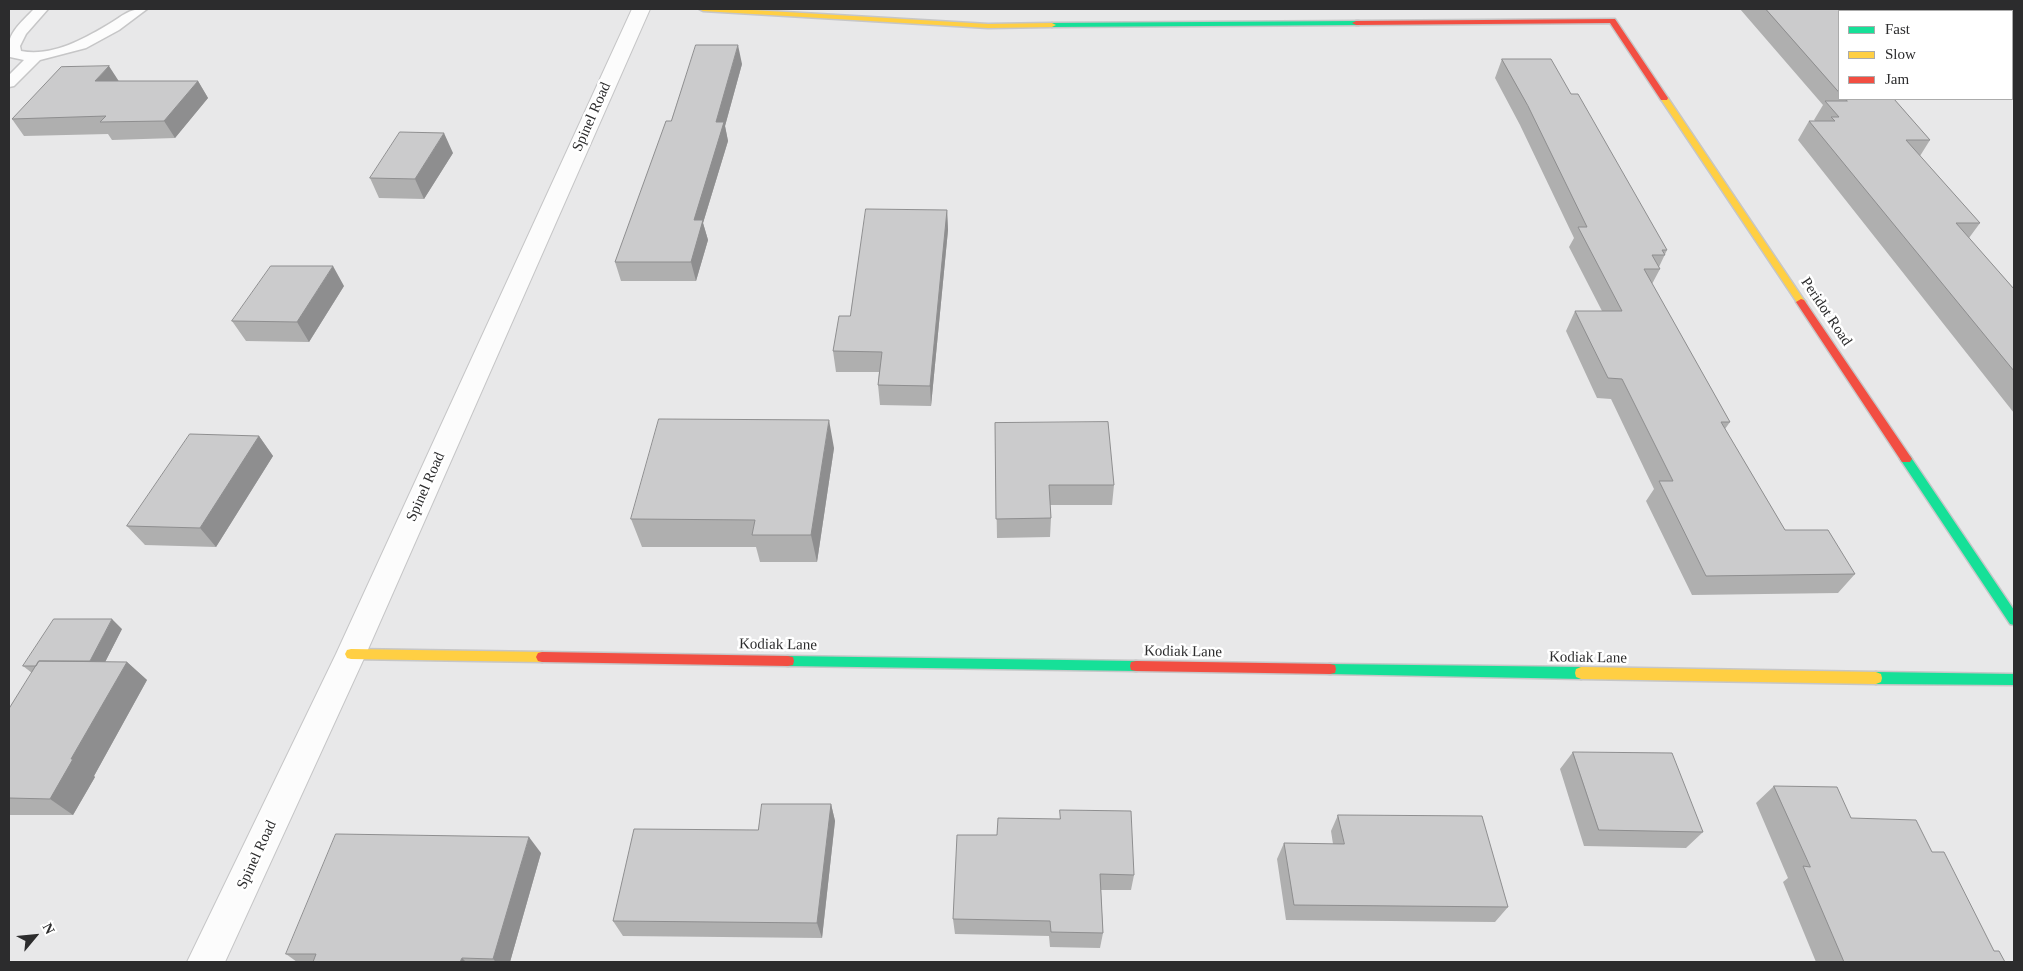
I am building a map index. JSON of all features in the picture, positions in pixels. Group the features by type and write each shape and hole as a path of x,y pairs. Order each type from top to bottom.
{"street":[{"name":"Spinel Road","path":"206,962 351,654 641,9"},
{"name":"Peridot Road","path":"703,9 988,26 1612,21 2014,620"},
{"name":"Kodiak Lane","path":"351,654 2014,680"}],"lane":[{"path":"41,9 20,32 13,46 15,54 34,58 72,48 114,28 140,9"},
{"path":"9,83 34,58"}],"building":[{"path":"1766,9 1840,10 1838,10 1838,91"},
{"path":"696,45 738,45 716,122 724,122 694,220 703,220 691,262 615,262 666,121 671,121"},
{"path":"1502,59 1551,59 1571,94 1578,94 1667,250 1662,250 1665,255 1652,255 1660,269 1644,269 1730,422 1721,422 1785,530 1828,530 1855,574 1706,576 1659,481 1673,481 1622,379 1608,378 1575,311 1622,311 1578,227 1587,227 1528,106"},
{"path":"109,66 95,81 198,81 164,121 100,122 106,116 12,119 61,67"},
{"path":"1895,100 1930,140 1906,140 1980,223 1956,223 2014,289 2014,371 1809,121 1835,121 1831,117 1839,117 1825,101"},
{"path":"400,132 444,133 415,179 370,178"},
{"path":"866,209 947,210 930,386 878,385 882,352 833,351 839,316 850,316"},
{"path":"271,266 333,266 297,322 232,321"},
{"path":"659,419 829,420 811,535 752,535 755,520 631,519"},
{"path":"1108,422 1114,485 1049,485 1051,518 996,519 995,423"},
{"path":"190,434 259,436 200,528 127,526"},
{"path":"54,619 112,619 90,661 39,661 36,666 23,666"},
{"path":"39,661 127,662 50,799 9,798 9,709"},
{"path":"1573,752 1672,753 1703,832 1599,830"},
{"path":"1774,786 1837,787 1851,818 1916,820 1932,852 1944,852 1994,951 1999,951 2005,962 1844,962 1803,866 1810,867"},
{"path":"762,804 831,804 817,923 613,921 634,829 758,830"},
{"path":"1060,810 1131,811 1134,875 1100,874 1103,933 1051,932 1050,921 953,919 957,835 997,835 998,818 1060,819"},
{"path":"1338,815 1482,816 1508,907 1294,905 1284,843 1344,844"},
{"path":"336,834 529,837 493,959 462,958 460,962 313,962 316,954 286,954"}],"traffic: fast":[{"path":"1052,25 1356,23"},
{"path":"1906,459 2014,620"},
{"path":"788,661 1136,666"},
{"path":"1330,669 1581,673"},
{"path":"1876,678 2014,680"}],"traffic: slow":[{"path":"703,9 988,26 1052,25"},
{"path":"1664,98 1801,302"},
{"path":"351,654 542,657"},
{"path":"1581,673 1876,678"}],"traffic: jam":[{"path":"1356,23 1612,21 1664,98"},
{"path":"1801,302 1906,459"},
{"path":"542,657 788,661"},
{"path":"1136,666 1330,669"}]}
